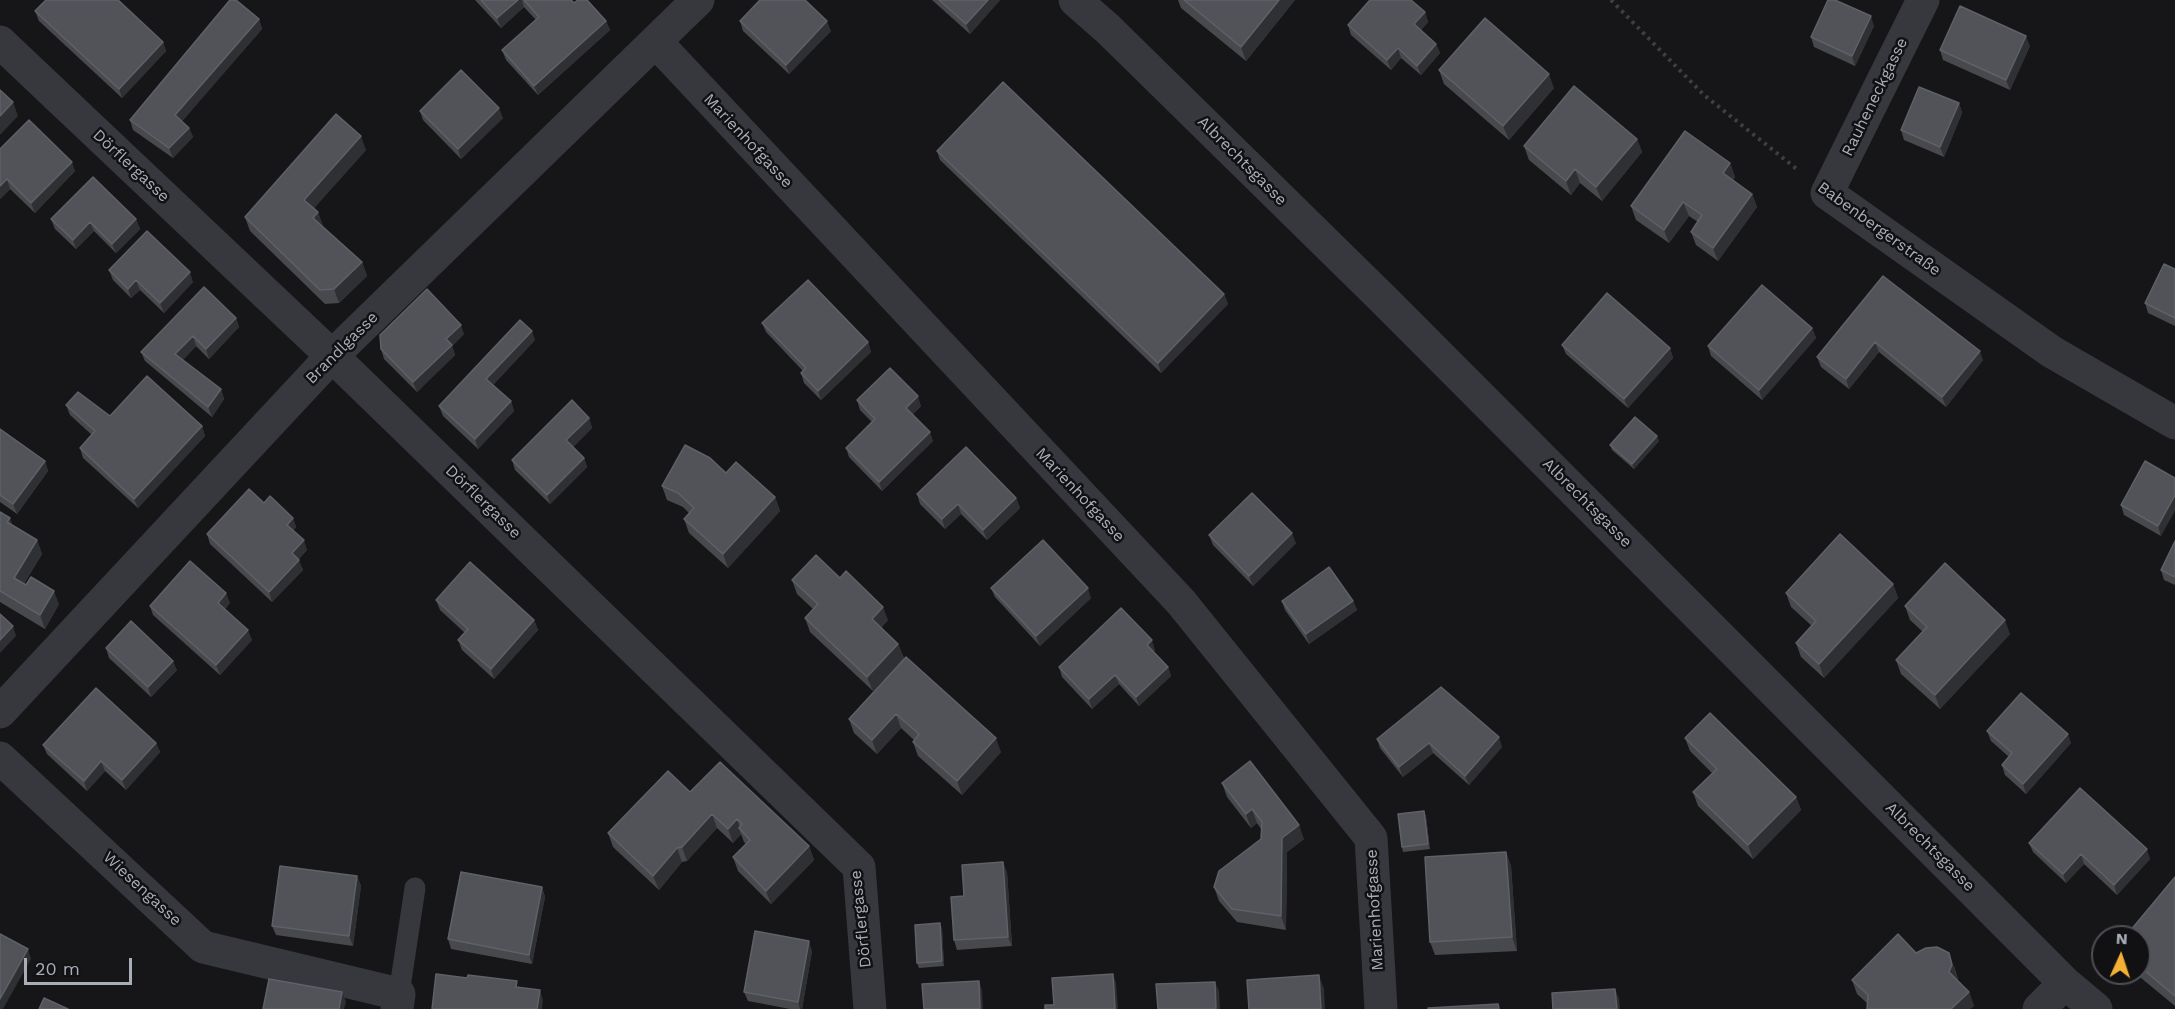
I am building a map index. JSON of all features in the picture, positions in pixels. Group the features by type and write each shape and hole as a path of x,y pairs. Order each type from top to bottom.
{"street":[{"name":"Brandlgasse","path":"0,712 332,356 698,0"},
{"name":"Albrechtsgasse","path":"1075,0 1108,29 1384,300 2066,983 2096,1009"},
{"name":"Rauheneckgasse","path":"1827,193 1923,0"},
{"name":"Dörflergasse","path":"0,42 332,356 858,867 870,1009"},
{"name":"Marienhofgasse","path":"656,42 1180,602 1371,838 1381,1009"},
{"name":"Babenbergerstraße","path":"1827,193 2052,352 2175,423"},
{"name":"Wiesengasse","path":"0,758 204,947 398,1001"},
{"path":"2040,1009 2066,983"}],"lane":[{"path":"398,1001 415,888"}],"path":[{"name":"Babenbergerstraße","path":"1611,0 1704,95 1827,193"}],"building":[{"path":"46,0 118,0 163,42 119,89 35,11"},
{"path":"230,0 236,0 259,19 175,115 189,128 169,148 130,120"},
{"path":"481,0 518,0 497,18"},
{"path":"524,0 571,0 574,3 578,0 587,0 606,21 534,86 502,50 539,17"},
{"path":"760,0 805,0 827,21 786,65 740,21"},
{"path":"939,0 988,0 966,24"},
{"path":"1184,0 1279,0 1241,47"},
{"path":"1370,0 1411,0 1425,12 1414,24 1436,44 1417,66 1398,48 1387,60 1348,25"},
{"path":"1828,0 1835,0 1871,16 1852,56 1811,37"},
{"path":"1960,6 2026,36 2006,80 1940,50"},
{"path":"1485,18 1549,74 1503,126 1439,70"},
{"path":"461,70 499,108 458,149 420,111"},
{"path":"1003,82 1224,294 1158,363 937,151"},
{"path":"1574,86 1637,139 1596,187 1575,169 1566,181 1524,146"},
{"path":"1919,87 1959,103 1940,147 1901,130"},
{"path":"0,90 13,102 0,116"},
{"path":"336,114 361,136 304,200 318,212 313,218 362,262 334,289 320,290 245,217"},
{"path":"29,120 72,162 31,203 7,179 0,186 0,149"},
{"path":"1685,131 1730,163 1723,173 1752,194 1713,248 1691,232 1702,215 1683,202 1664,230 1631,206"},
{"path":"93,177 136,219 112,244 90,222 73,240 51,219"},
{"path":"147,231 190,272 160,303 136,280 128,289 109,270"},
{"path":"2164,264 2175,269 2175,318 2145,303"},
{"path":"1883,276 1980,351 1942,397 1875,342 1846,379 1817,357"},
{"path":"808,280 868,342 818,391 801,373 806,368 762,323"},
{"path":"1762,285 1812,328 1759,390 1708,346"},
{"path":"204,287 236,318 206,349 193,336 175,354 221,389 208,407 141,352"},
{"path":"427,289 461,325 446,339 452,345 413,382 381,349 380,335"},
{"path":"1607,293 1670,348 1624,399 1562,345"},
{"path":"520,320 532,331 486,379 511,401 475,439 439,406"},
{"path":"890,368 918,396 906,408 930,432 879,482 846,448 875,419 857,400"},
{"path":"147,376 202,426 134,499 80,448 95,431 66,405 78,392 110,416"},
{"path":"572,400 589,418 566,440 584,458 547,495 512,460"},
{"path":"1635,417 1657,436 1632,464 1610,445"},
{"path":"0,429 45,461 13,504 0,495"},
{"path":"685,445 710,458 726,473 736,462 775,497 723,554 684,519 694,508 678,493 662,486"},
{"path":"966,447 1016,498 983,530 958,504 942,519 917,494"},
{"path":"2145,461 2175,478 2175,495 2158,526 2121,505"},
{"path":"249,489 264,503 270,496 293,518 287,525 304,540 292,553 299,560 269,592 207,534"},
{"path":"1252,493 1292,533 1249,576 1209,535"},
{"path":"0,512 10,518 7,522 37,540 14,578 26,585 31,577 54,591 40,615 0,591"},
{"path":"1840,534 1893,584 1819,664 1796,643 1816,621 1786,593"},
{"path":"1043,540 1088,588 1036,636 991,588"},
{"path":"2175,541 2175,577 2161,570"},
{"path":"816,555 840,578 846,571 883,607 872,619 898,644 867,677 805,618 818,604 792,580"},
{"path":"190,561 226,593 218,603 248,630 216,665 150,606"},
{"path":"470,562 534,620 491,669 458,640 468,629 436,600"},
{"path":"1945,563 2005,620 1935,695 1896,660 1927,627 1905,606"},
{"path":"1329,567 1353,601 1306,634 1282,601"},
{"path":"1121,608 1152,640 1147,645 1168,667 1136,697 1115,675 1089,699 1059,667"},
{"path":"0,614 13,626 0,640"},
{"path":"131,621 173,661 148,687 106,648"},
{"path":"906,657 996,738 957,781 913,742 919,734 896,714 872,740 849,719"},
{"path":"1441,687 1499,737 1465,776 1429,743 1399,767 1377,739"},
{"path":"96,688 156,743 122,780 101,761 84,781 43,745"},
{"path":"2021,693 2068,734 2023,784 2002,765 2012,753 1987,731"},
{"path":"1710,713 1796,797 1748,845 1693,792 1717,769 1685,738"},
{"path":"1250,761 1299,825 1282,838 1281,916 1232,909 1214,887 1219,871 1261,839 1262,822 1252,809 1246,814 1222,783"},
{"path":"720,762 809,846 766,891 733,857 750,840 739,828 742,824 737,819 728,829 712,814 682,847 677,848 653,876 608,833 668,771 690,792"},
{"path":"2080,788 2147,849 2114,885 2081,854 2063,874 2029,843"},
{"path":"1424,811 1428,844 1402,847 1398,814"},
{"path":"1506,852 1512,937 1430,942 1425,857"},
{"path":"1003,862 1008,937 954,940 951,897 964,896 962,865"},
{"path":"280,866 357,876 349,936 272,926"},
{"path":"461,872 542,887 529,955 448,939"},
{"path":"2175,877 2175,996 2151,976 2151,925 2135,925"},
{"path":"940,923 942,961 917,963 915,925"},
{"path":"755,931 809,941 798,1002 744,992"},
{"path":"0,934 28,949 0,999"},
{"path":"1898,934 1916,953 1926,948 1937,947 1949,953 1952,965 1949,972 1969,992 1951,1009 1867,1009 1868,995 1852,980"},
{"path":"436,974 517,981 516,987 540,990 537,1009 432,1009"},
{"path":"1113,974 1115,1009 1045,1009 1045,1005 1054,1005 1052,978"},
{"path":"1319,975 1321,1009 1249,1009 1247,980"},
{"path":"269,979 342,992 339,1009 263,1009"},
{"path":"979,981 980,1009 924,1009 922,984"},
{"path":"1215,982 1216,1009 1158,1009 1156,984"},
{"path":"1615,989 1617,1009 1553,1009 1552,993"},
{"path":"44,998 68,1009 39,1009"},
{"path":"1498,1004 1499,1009 1428,1009 1428,1008"}]}
